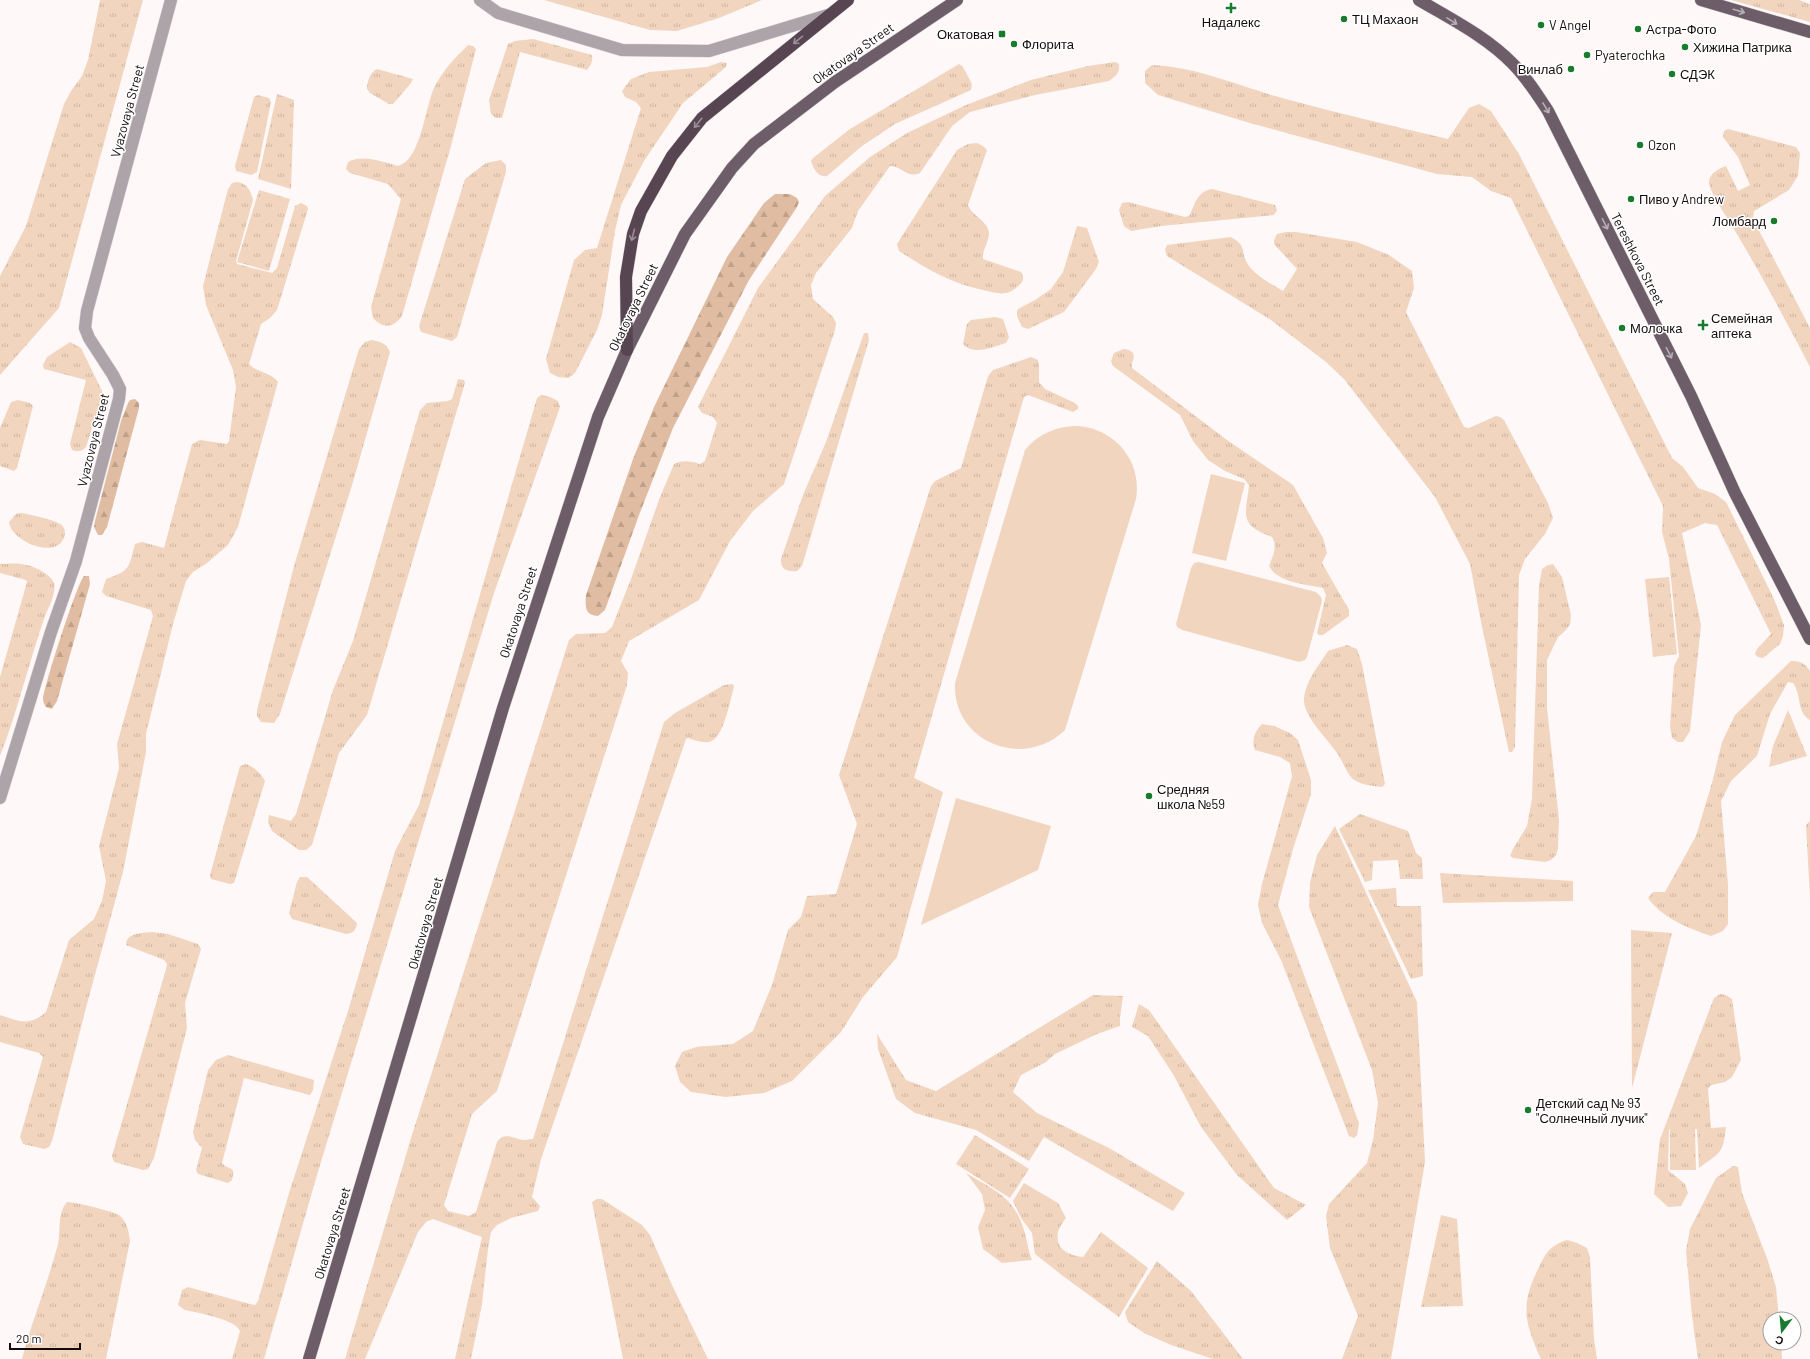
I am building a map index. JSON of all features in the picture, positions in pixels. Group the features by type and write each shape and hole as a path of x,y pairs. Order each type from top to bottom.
{"highway":[{"path":"627,350 626,277 633,234 641,210 665,167 702,118 848,0"}],"main road":[{"name":"Okatovaya Street","path":"309,1359 519,657 598,417 627,350 685,234 732,168 754,144 835,82 956,0"},
{"name":"Tereshkova Street","path":"1419,0 1489,44 1512,63 1531,85 1548,111 1691,396 1735,492 1809,637"},
{"path":"1701,0 1810,32"}],"street":[{"name":"Vyazovaya Street","path":"0,798 51,632 76,562 119,399 120,389 113,375 89,338 86,328 87,311 172,0"},
{"path":"480,0 498,13 622,50 709,51 828,15"}],"green space":[{"path":"100,0 143,0 59,308 0,375 0,276 26,226 64,104 82,76 88,60"},
{"path":"544,0 762,0 719,18 677,31 650,30"},
{"path":"1731,0 1799,0 1810,4 1810,22"},
{"path":"533,39 592,55 590,66 587,70 520,52 502,118 496,118 491,114 489,100 508,44 515,41"},
{"path":"468,45 473,46 476,49 451,146 402,316 396,323 385,326 373,318 371,307 401,199 388,184 350,173 346,169 348,162 366,159 398,166 406,162 417,144 437,82 453,60"},
{"path":"721,62 727,63 726,67 683,103 644,161 621,205 615,231 602,315 597,330 575,373 568,378 558,377 550,373 546,359 574,260 585,250 597,248 641,108 636,102 625,97 622,91 631,79 649,72 707,67"},
{"path":"1115,62 1119,64 1119,70 1116,76 1109,81 1035,95 970,112 952,126 920,173 912,174 890,166 858,211 852,228 816,273 811,285 813,299 833,317 836,323 835,330 784,484 753,511 730,541 699,600 629,641 621,661 628,673 627,685 497,1091 472,1114 444,1205 448,1211 469,1216 476,1212 497,1142 506,1136 524,1140 533,1139 664,722 675,713 724,685 733,684 734,687 726,718 719,734 709,742 688,738 686,739 541,1159 532,1197 540,1206 538,1211 511,1218 497,1225 491,1232 482,1304 471,1359 455,1359 482,1237 433,1219 426,1222 418,1232 365,1359 345,1359 412,1135 569,640 576,634 605,633 612,627 660,497 674,464 687,461 700,464 705,461 717,423 713,417 702,413 698,407 758,288 825,196 870,157 907,133 966,105 1031,80 1088,66"},
{"path":"959,64 963,67 972,84 971,90 895,124 862,146 827,176 816,172 811,161 813,158 850,129"},
{"path":"1152,65 1186,69 1203,73 1306,104 1448,139 1469,108 1479,104 1491,111 1519,154 1672,458 1683,467 1698,488 1715,494 1726,502 1774,599 1784,625 1783,636 1780,644 1763,658 1758,657 1755,654 1757,649 1771,634 1717,525 1705,523 1682,533 1701,625 1690,731 1683,742 1678,742 1672,738 1670,727 1674,666 1679,656 1669,559 1662,532 1663,506 1511,198 1491,191 1472,177 1437,174 1243,121 1158,95 1145,83 1145,71"},
{"path":"377,69 413,79 393,104 389,104 370,93 367,89 372,72"},
{"path":"277,94 294,100 291,189 258,179"},
{"path":"258,95 269,98 271,102 257,172 251,175 236,171 235,166 254,97"},
{"path":"1728,129 1796,147 1800,153 1798,176 1789,190 1754,211 1753,219 1810,328 1810,367 1760,274 1711,190 1709,181 1711,176 1713,173 1726,166 1738,191 1750,185 1738,157 1723,137 1724,131"},
{"path":"977,143 987,150 968,205 972,212 986,225 988,229 989,236 983,259 1021,272 1023,277 1022,282 1019,285 1013,290 1005,293 997,293 971,287 949,279 899,251 897,244 957,150 968,144"},
{"path":"501,160 506,165 506,172 457,337 452,341 421,332 419,326 465,179 486,163"},
{"path":"237,182 248,188 253,200 236,261 237,264 272,273 277,268 295,206 301,203 307,206 308,209 277,310 270,318 261,324 249,364 252,367 272,376 278,382 238,527 228,545 207,563 193,572 186,581 173,624 146,734 146,752 123,872 52,1141 49,1147 44,1149 23,1144 20,1137 43,1057 39,1053 0,1042 0,1015 18,1021 29,1021 40,1017 46,1012 69,940 94,919 102,901 106,881 99,846 119,768 117,744 153,616 151,610 106,596 102,592 106,579 124,571 127,568 135,544 142,542 164,548 192,444 200,440 227,444 229,441 236,387 233,370 206,305 203,286 228,189 232,183"},
{"path":"1212,189 1275,205 1277,210 1274,215 1161,226 1131,231 1124,226 1119,210 1122,203 1128,202 1185,217 1190,215 1195,202 1200,195 1207,190"},
{"path":"259,190 290,199 269,271 237,262"},
{"path":"775,194 790,194 797,198 799,202 797,207 749,280 673,428 639,515 605,610 598,616 590,614 586,607 586,595 633,459 654,407 727,257 764,203"},
{"path":"1077,226 1087,228 1099,262 1096,269 1064,312 1028,329 1022,327 1017,316 1018,309 1051,289 1063,272"},
{"path":"1296,232 1357,242 1389,255 1412,271 1414,288 1406,312 1464,427 1469,428 1496,416 1504,420 1548,503 1553,518 1545,534 1525,559 1519,575 1515,747 1512,752 1509,752 1470,564 1435,497 1344,379 1326,362 1271,320 1167,256 1165,250 1167,245 1231,237 1242,246 1245,259 1250,268 1263,279 1283,291 1297,269 1274,244 1277,234"},
{"path":"995,317 1003,319 1009,337 1006,343 984,350 967,348 963,344 967,324 971,320"},
{"path":"864,333 868,333 869,340 802,566 797,571 788,571 783,568 781,559 803,495 826,442"},
{"path":"372,340 383,343 390,352 353,482 280,714 274,723 261,722 257,716 257,710 294,566 359,349 365,342"},
{"path":"70,342 81,348 103,393 86,447 79,451 72,450 70,444 86,380 44,369 43,365 47,357"},
{"path":"1124,349 1133,353 1134,357 1132,368 1227,440 1293,485 1323,538 1327,553 1322,563 1349,610 1349,616 1323,635 1319,635 1317,633 1326,595 1323,588 1293,582 1273,572 1269,566 1275,548 1274,541 1272,537 1254,528 1249,523 1247,518 1246,512 1249,485 1244,479 1225,471 1208,460 1193,441 1180,415 1113,366 1111,361 1114,353"},
{"path":"1031,357 1038,360 1039,382 1045,389 1075,403 1078,406 1078,409 1073,412 1028,395 1024,397 914,778 943,792 897,957 863,997 841,1032 792,1081 764,1093 726,1097 691,1092 680,1082 675,1066 682,1052 696,1047 733,1044 753,1031 772,985 788,930 801,917 807,896 836,894 857,824 839,775 931,486 935,481 961,468 988,376 993,370"},
{"path":"458,379 464,380 465,383 367,715 339,753 312,845 306,850 299,850 272,831 268,822 269,815 291,821 296,814 333,690 353,641 420,410 427,403 448,401 452,399"},
{"path":"541,395 558,401 560,407 494,593 317,1175 264,1359 232,1359 240,1331 237,1327 224,1320 185,1310 178,1305 182,1290 188,1287 255,1305 258,1301 289,1193 348,1011 395,851 419,805 537,398"},
{"path":"135,399 139,403 139,408 107,527 102,535 98,535 94,527 95,521 121,421 128,403 130,400"},
{"path":"18,400 30,403 33,406 17,468 14,471 0,466 0,428 11,402"},
{"path":"1079,426 1104,434 1115,441 1124,450 1135,472 1137,485 1136,499 1065,730 1048,742 1030,748 1011,749 994,744 978,735 965,721 957,704 955,683 1025,450 1042,435 1063,427"},
{"path":"1211,474 1245,483 1226,561 1192,553"},
{"path":"21,513 47,519 61,525 64,528 65,534 61,542 54,547 46,548 26,542 12,529 9,522 16,514"},
{"path":"1199,562 1316,592 1321,597 1322,601 1305,660 1299,662 1182,630 1177,627 1176,624 1191,568 1194,563"},
{"path":"0,564 21,564 39,570 51,578 54,589 0,756 0,677 27,582 26,580 0,573"},
{"path":"1553,564 1562,577 1571,615 1570,625 1558,637 1547,660 1547,708 1559,820 1558,849 1556,855 1551,860 1545,862 1513,858 1510,856 1527,826 1532,799 1539,585 1542,569"},
{"path":"84,576 89,576 90,584 57,701 52,709 46,707 43,698 68,615"},
{"path":"1669,577 1677,654 1653,657 1645,579"},
{"path":"1347,645 1357,649 1362,664 1385,784 1382,787 1363,784 1351,777 1335,750 1312,721 1305,706 1304,699 1307,686 1328,651"},
{"path":"1791,661 1802,663 1810,671 1810,720 1803,713 1796,688 1793,683 1788,682 1770,714 1757,756 1731,781 1721,801 1728,885 1728,924 1723,931 1711,936 1676,922 1654,905 1648,898 1653,892 1665,892 1696,836 1712,783 1722,742 1735,715"},
{"path":"1788,710 1807,756 1769,767 1773,746"},
{"path":"1262,724 1274,726 1290,733 1298,740 1311,780 1311,794 1293,849 1278,905 1359,1123 1357,1135 1354,1138 1349,1136 1281,960 1262,923 1258,905 1262,884 1292,776 1290,763 1280,757 1255,750 1253,743 1254,736"},
{"path":"246,764 257,771 265,781 234,883 230,884 211,879 210,875 240,766"},
{"path":"956,798 1051,826 1038,870 921,925"},
{"path":"1360,814 1408,831 1416,853 1422,858 1423,879 1400,879 1398,860 1373,861 1372,880 1365,882 1339,829"},
{"path":"1810,821 1810,898 1806,825"},
{"path":"1335,826 1417,1002 1425,1162 1391,1359 1342,1359 1358,1316 1330,1248 1326,1216 1329,1204 1367,1163 1373,1140 1378,1103 1372,1070 1309,907 1310,883 1317,855"},
{"path":"1440,873 1573,881 1573,901 1443,903"},
{"path":"300,877 307,877 357,923 354,931 346,934 292,919 289,913 297,882"},
{"path":"1396,888 1397,906 1421,906 1423,976 1411,979 1368,890"},
{"path":"1631,930 1672,933 1632,1088"},
{"path":"152,932 168,934 198,944 201,949 185,1003 187,1028 154,1158 148,1169 143,1170 114,1162 112,1156 167,964 164,960 126,945 129,938 135,934"},
{"path":"1720,994 1726,995 1732,999 1741,1060 1732,1077 1725,1082 1711,1085 1708,1089 1711,1128 1726,1127 1722,1148 1716,1155 1699,1168 1697,1129 1669,1129 1668,1170 1685,1184 1688,1193 1681,1206 1668,1207 1654,1194 1660,1139 1714,998"},
{"path":"1093,995 1123,996 1120,1026 1097,1034 1055,1054 1046,1062 1021,1075 1013,1092 1037,1113 1109,1148 1185,1193 1173,1211 1044,1137 1029,1161 976,1130 915,1113 896,1099 878,1049 877,1034 906,1080 936,1091"},
{"path":"1139,1004 1149,1010 1274,1188 1306,1205 1287,1220 1237,1175 1201,1127 1173,1074 1148,1036 1132,1027"},
{"path":"228,1055 314,1080 313,1090 310,1095 244,1078 222,1163 233,1170 232,1180 228,1183 198,1174 196,1170 202,1148 195,1140 193,1132 208,1070 216,1060"},
{"path":"1670,1129 1695,1129 1696,1170 1670,1170"},
{"path":"975,1135 1029,1169 1010,1198 956,1164"},
{"path":"1733,1166 1738,1167 1742,1193 1768,1261 1776,1287 1778,1311 1762,1311 1762,1351 1782,1351 1782,1359 1698,1359 1692,1316 1686,1251 1690,1229 1716,1178"},
{"path":"966,1173 1000,1194 1014,1208 1023,1227 1032,1260 1002,1263 983,1249 978,1227 985,1210 982,1194"},
{"path":"1024,1183 1058,1203 1066,1218 1058,1232 1059,1243 1068,1253 1083,1257 1101,1232 1148,1268 1119,1317 1035,1254 1032,1233 1021,1218 1013,1201"},
{"path":"597,1199 602,1199 642,1225 650,1235 672,1285 708,1359 623,1359 592,1202"},
{"path":"67,1202 78,1203 119,1215 126,1223 128,1230 130,1241 106,1359 22,1359 30,1330 54,1259 59,1239 62,1211"},
{"path":"1441,1215 1457,1219 1463,1306 1421,1307"},
{"path":"1567,1240 1587,1248 1590,1257 1594,1339 1597,1359 1541,1359 1535,1346 1528,1323 1526,1313 1529,1292 1539,1267 1544,1257 1553,1247"},
{"path":"1157,1261 1191,1291 1243,1359 1213,1359 1171,1345 1144,1333 1128,1322 1125,1312"}],"place":[{"name":"Надалекс","path":"1231,8"},
{"name":"ТЦ Махаон","path":"1344,19"},
{"name":"V Angel","path":"1541,25"},
{"name":"Астра-Фото","path":"1638,29"},
{"name":"Окатовая","path":"1002,34"},
{"name":"Флорита","path":"1014,44"},
{"name":"Хижина Патрика","path":"1685,47"},
{"name":"Pyaterochka","path":"1587,55"},
{"name":"Винлаб","path":"1571,69"},
{"name":"СДЭК","path":"1672,74"},
{"name":"Ozon","path":"1640,145"},
{"name":"Пиво у Andrew","path":"1631,199"},
{"name":"Ломбард","path":"1774,221"},
{"name":"Семейная аптека","path":"1703,325"},
{"name":"Молочка","path":"1622,328"},
{"name":"Средняя школа №59","path":"1149,796"},
{"name":"Детский сад № 93 \"Солнечный лучик\"","path":"1528,1110"}]}
